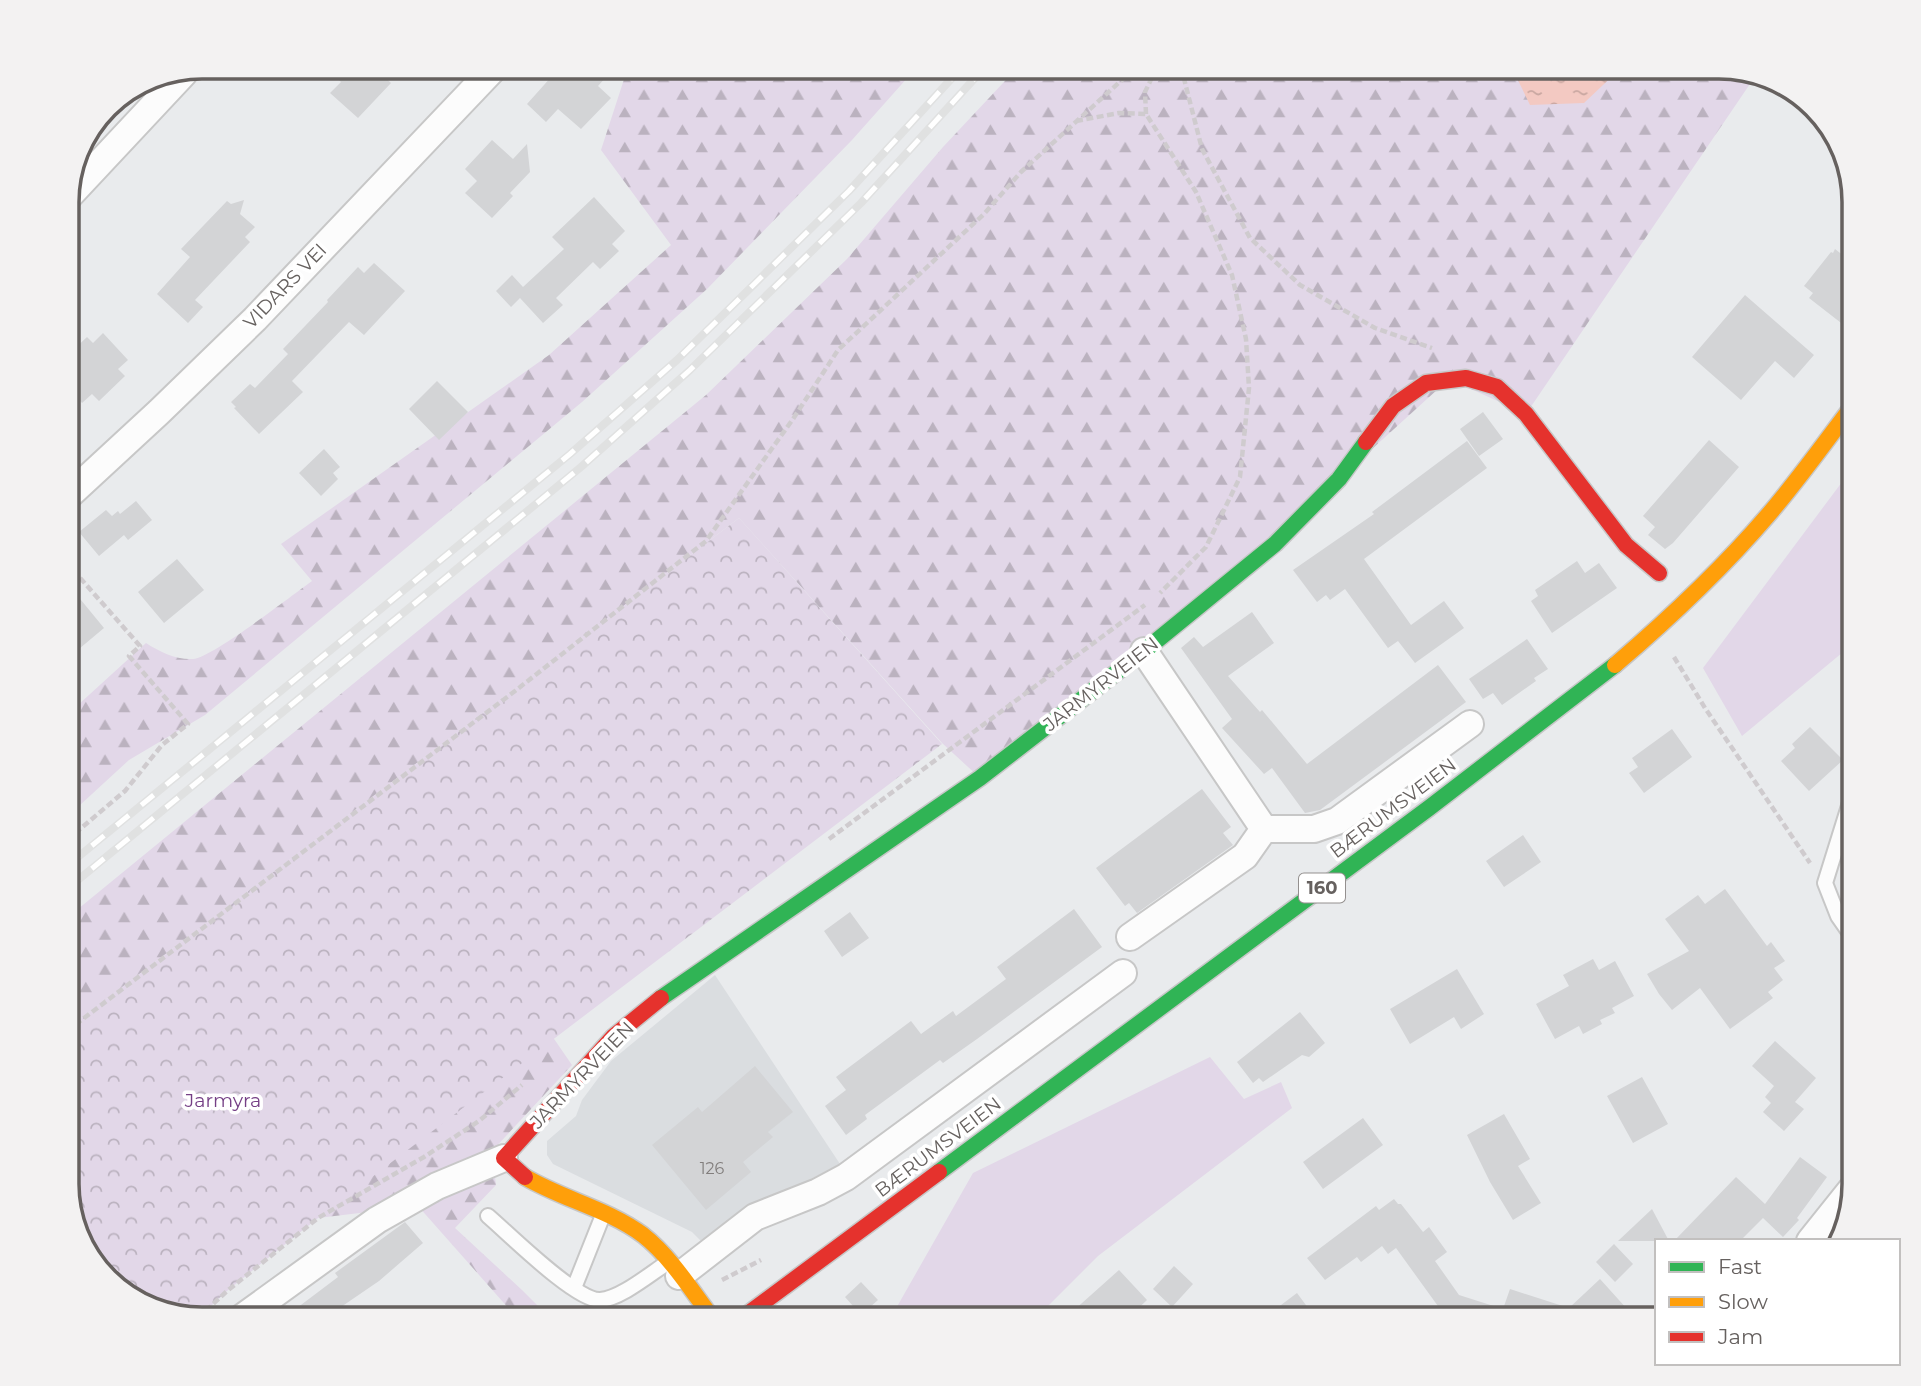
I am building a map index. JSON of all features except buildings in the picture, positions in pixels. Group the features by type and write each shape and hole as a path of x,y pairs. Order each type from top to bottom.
{"street":[{"name":"VIDARS VEI","path":"79,486 255,319 483,79"},
{"path":"80,184 176,81"},
{"name":"JARMYRVEIEN","path":"258,1307 377,1220 437,1186 504,1158 613,1037 671,989 980,778 1144,651 1275,544 1339,479 1393,406 1426,383 1466,378 1497,387 1526,414 1626,545 1659,573"},
{"name":"BÆRUMSVEIEN","path":"758,1307 1600,678 1657,629 1722,565 1769,514 1842,420"},
{"path":"1144,651 1264,828"},
{"path":"1264,828 1314,830 1337,821 1470,724"},
{"path":"1130,937 1245,856 1264,828"},
{"path":"674,1269 755,1217 818,1192 846,1177 1123,973"},
{"path":"504,1158 527,1178 644,1236 674,1269 702,1307"},
{"path":"1812,1239 1841,1203"}],"lane":[{"path":"1842,828 1825,883 1842,922"},
{"path":"574,1288 603,1214"},
{"path":"488,1216 545,1267 586,1297 599,1300 615,1296 674,1269"}],"path":[{"path":"79,1022 515,691 706,541 793,419 838,350 984,214 1021,172 1122,79"},
{"path":"1150,79 1144,92 1146,114 1196,192 1232,275 1246,339 1249,388 1240,477 1206,547 1157,596"},
{"path":"1184,79 1202,149 1250,238 1300,285 1375,328 1434,349"},
{"path":"1076,121 1119,113 1146,114"},
{"path":"1839,382 1842,378"},
{"path":"79,576 140,646 129,656 188,724 162,745 125,791 79,830"},
{"path":"826,841 1146,604"},
{"path":"1683,670 1705,708 1800,851"},
{"path":"210,1307 318,1219 480,1121 527,1081"},
{"path":"696,1299 723,1279 769,1256"}],"shaded area":[{"path":"715,975 840,1164 745,1212 701,1241 692,1232 553,1164 547,1155 547,1141 576,1116 582,1100 611,1061"}],"green space":[{"path":"624,79 906,79 852,140 707,289 582,402 205,715 129,760 79,806 79,704 146,643 174,657 193,659 203,656 312,581 281,544 549,355 671,245 601,150"},
{"path":"1007,79 1719,79 1751,83 1526,414 1449,379 1339,479 980,778 942,743 739,518 79,1020 79,908 706,395 847,259 943,147"},
{"path":"1842,482 1842,653 1742,736 1703,668"},
{"name":"Jarmyra","path":"739,518 942,744 318,1218 210,1307 162,1301 133,1287 99,1253 88,1231 79,1192 79,1020"},
{"path":"550,1033 572,1065 492,1151 496,1185 455,1228 539,1307 507,1307 418,1206 318,1218 325,1177"},
{"path":"1210,1057 1244,1099 1281,1082 1292,1108 1098,1256 1047,1307 897,1307 973,1173"}],"water":[{"path":"1517,79 1609,79 1584,103 1530,105"}],"railway":[{"path":"79,856 570,454 677,360 849,191 951,79"},
{"path":"79,879 581,467 690,370 861,203 974,79"}],"traffic: fast":[{"path":"661,998 980,778 1144,651 1275,544 1339,479 1366,442"},
{"path":"939,1172 1429,808 1615,665"}],"traffic: slow":[{"path":"1615,665 1695,593 1733,554 1791,487 1842,420"},
{"path":"525,1177 615,1218 643,1235 672,1264 704,1307"}],"traffic: jam":[{"path":"1366,442 1393,406 1426,383 1466,378 1497,387 1526,414 1626,545 1659,573"},
{"path":"525,1177 504,1158 613,1037 661,998"},
{"path":"757,1307 939,1172"}]}
